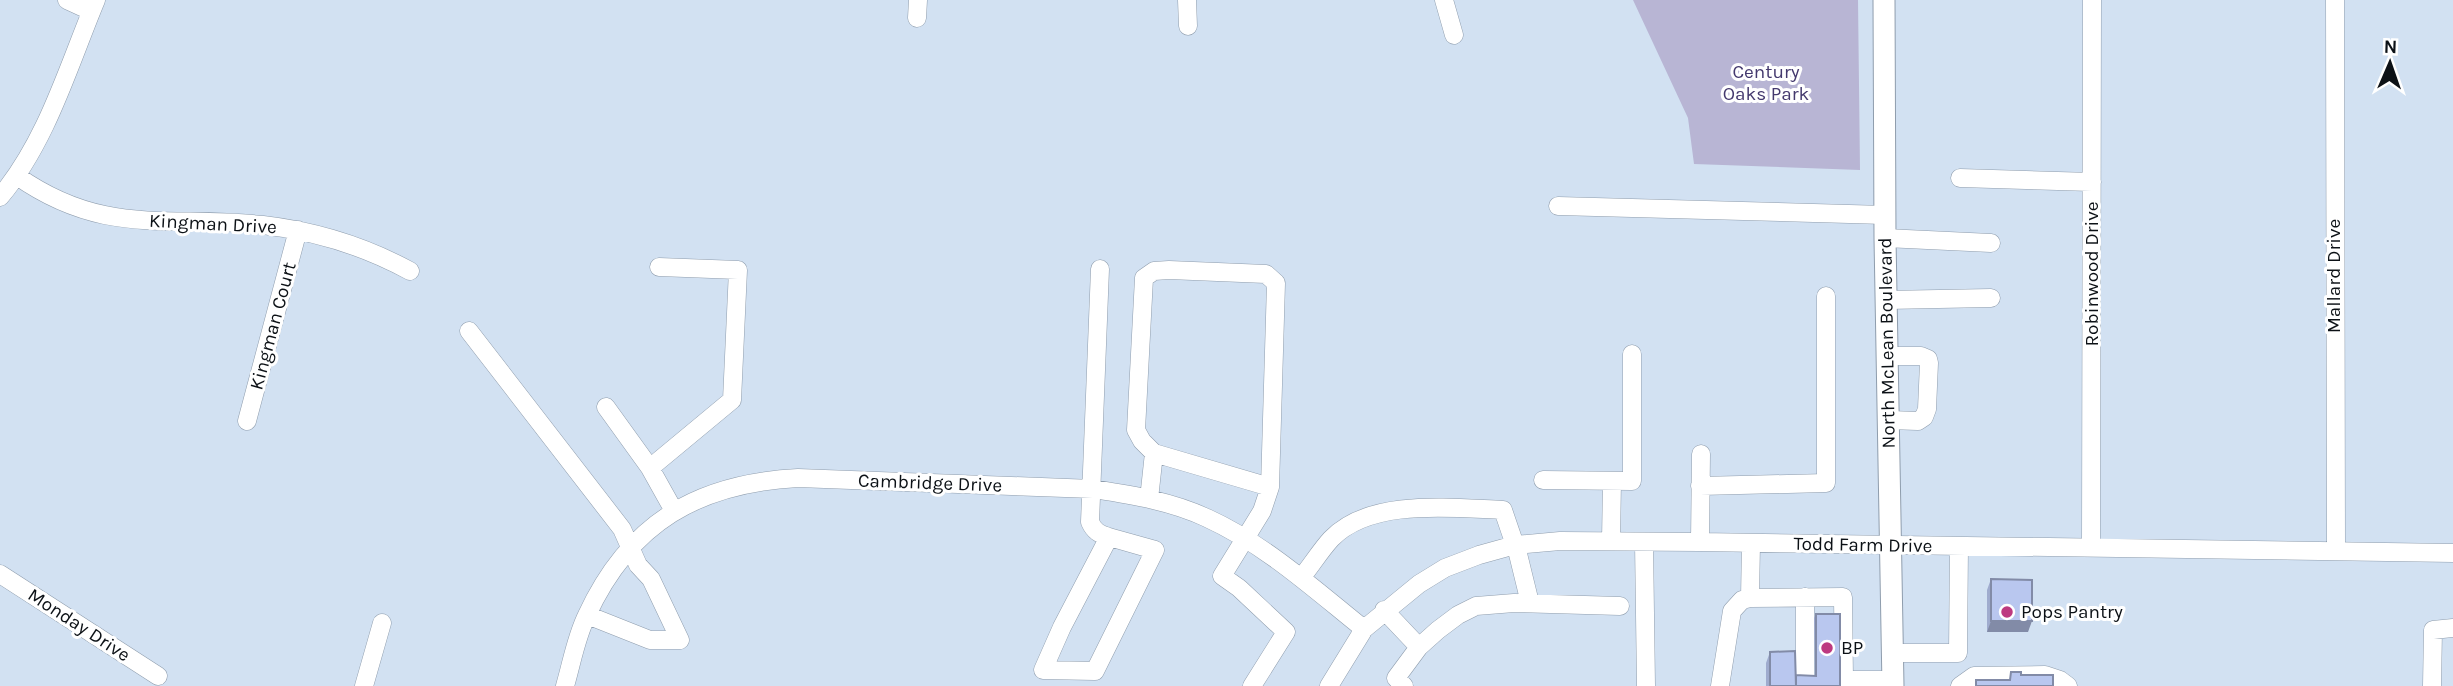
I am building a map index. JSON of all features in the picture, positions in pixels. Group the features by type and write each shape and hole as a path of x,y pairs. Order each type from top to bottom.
{"main road":[{"name":"North McLean Boulevard","path":"1884,0 1889,545 1893,683"}],"street":[{"path":"0,197 18,176 53,107 94,6 67,0"},
{"path":"1187,0 1188,26"},
{"path":"1444,0 1454,35"},
{"name":"Robinwood Drive","path":"2091,548 2092,0"},
{"name":"Mallard Drive","path":"2335,0 2336,551"},
{"name":"Kingman Drive","path":"18,176 68,205 103,216 151,221 262,225 298,230 365,250 410,271"},
{"path":"1960,178 2092,182"},
{"path":"1558,206 1885,215"},
{"name":"Kingman Court","path":"247,421 298,230"},
{"path":"1885,238 1991,243"},
{"path":"650,468 732,401 736,322 738,270 659,267"},
{"path":"1100,269 1090,522 1094,530 1109,537 1155,550 1095,671 1043,670 1109,537"},
{"path":"1252,686 1286,632 1239,588 1222,576 1262,511 1270,487 1276,284 1266,274 1154,271 1144,278 1136,430 1154,453 1270,487"},
{"path":"1700,486 1826,483 1826,296"},
{"path":"1886,300 1991,298"},
{"path":"469,331 622,529 638,565 651,579 680,640 650,640 587,615"},
{"path":"1543,480 1632,481 1632,354"},
{"path":"1888,356 1921,356 1928,359 1929,363 1927,409 1924,417 1918,421 1889,420"},
{"path":"606,407 650,468 674,511"},
{"path":"1149,499 1154,453"},
{"path":"1700,542 1701,454"},
{"name":"Cambridge Drive","path":"565,686 587,615 611,573 631,549 674,511 702,496 767,479 1093,489 1149,499 1206,517 1244,538 1301,578 1364,629"},
{"path":"1611,541 1612,481"},
{"path":"1301,578 1331,539 1348,526 1369,516 1399,510 1434,508 1503,510 1530,603"},
{"name":"Todd Farm Drive","path":"1329,686 1364,629 1384,610 1445,568 1515,545 1560,541 1644,541 2453,552"},
{"path":"1644,541 1646,686"},
{"path":"1750,597 1751,543"},
{"path":"1959,547 1958,653 1961,684 1974,676 2045,675 2068,686"},
{"name":"Monday Drive","path":"0,574 158,676"},
{"path":"1720,686 1732,611 1742,600 1750,597 1843,597 1844,683 1893,683"},
{"path":"1805,597 1805,680"},
{"path":"1405,686 1396,678 1419,648 1458,615 1476,606 1530,603 1620,606"},
{"path":"1384,610 1419,648"},
{"path":"364,686 382,623"},
{"path":"2432,686 2433,630 2453,628"},
{"path":"1892,653 1958,653"}],"green space":[{"name":"Century Oaks Park","path":"1633,0 1858,0 1860,170 1694,164 1688,118"}],"building":[{"name":"Pops Pantry","path":"1991,579 2032,580 2032,621 1991,621"},
{"name":"BP","path":"1816,614 1840,614 1840,686 1796,686 1796,675 1816,676"},
{"path":"1795,651 1796,686 1770,686 1770,652"},
{"path":"2011,672 2021,672 2021,675 2053,675 2053,686 1976,686 1976,680 2010,680"}],"place":[{"name":"Pops Pantry","path":"2007,612"},
{"name":"BP","path":"1827,648"}]}
